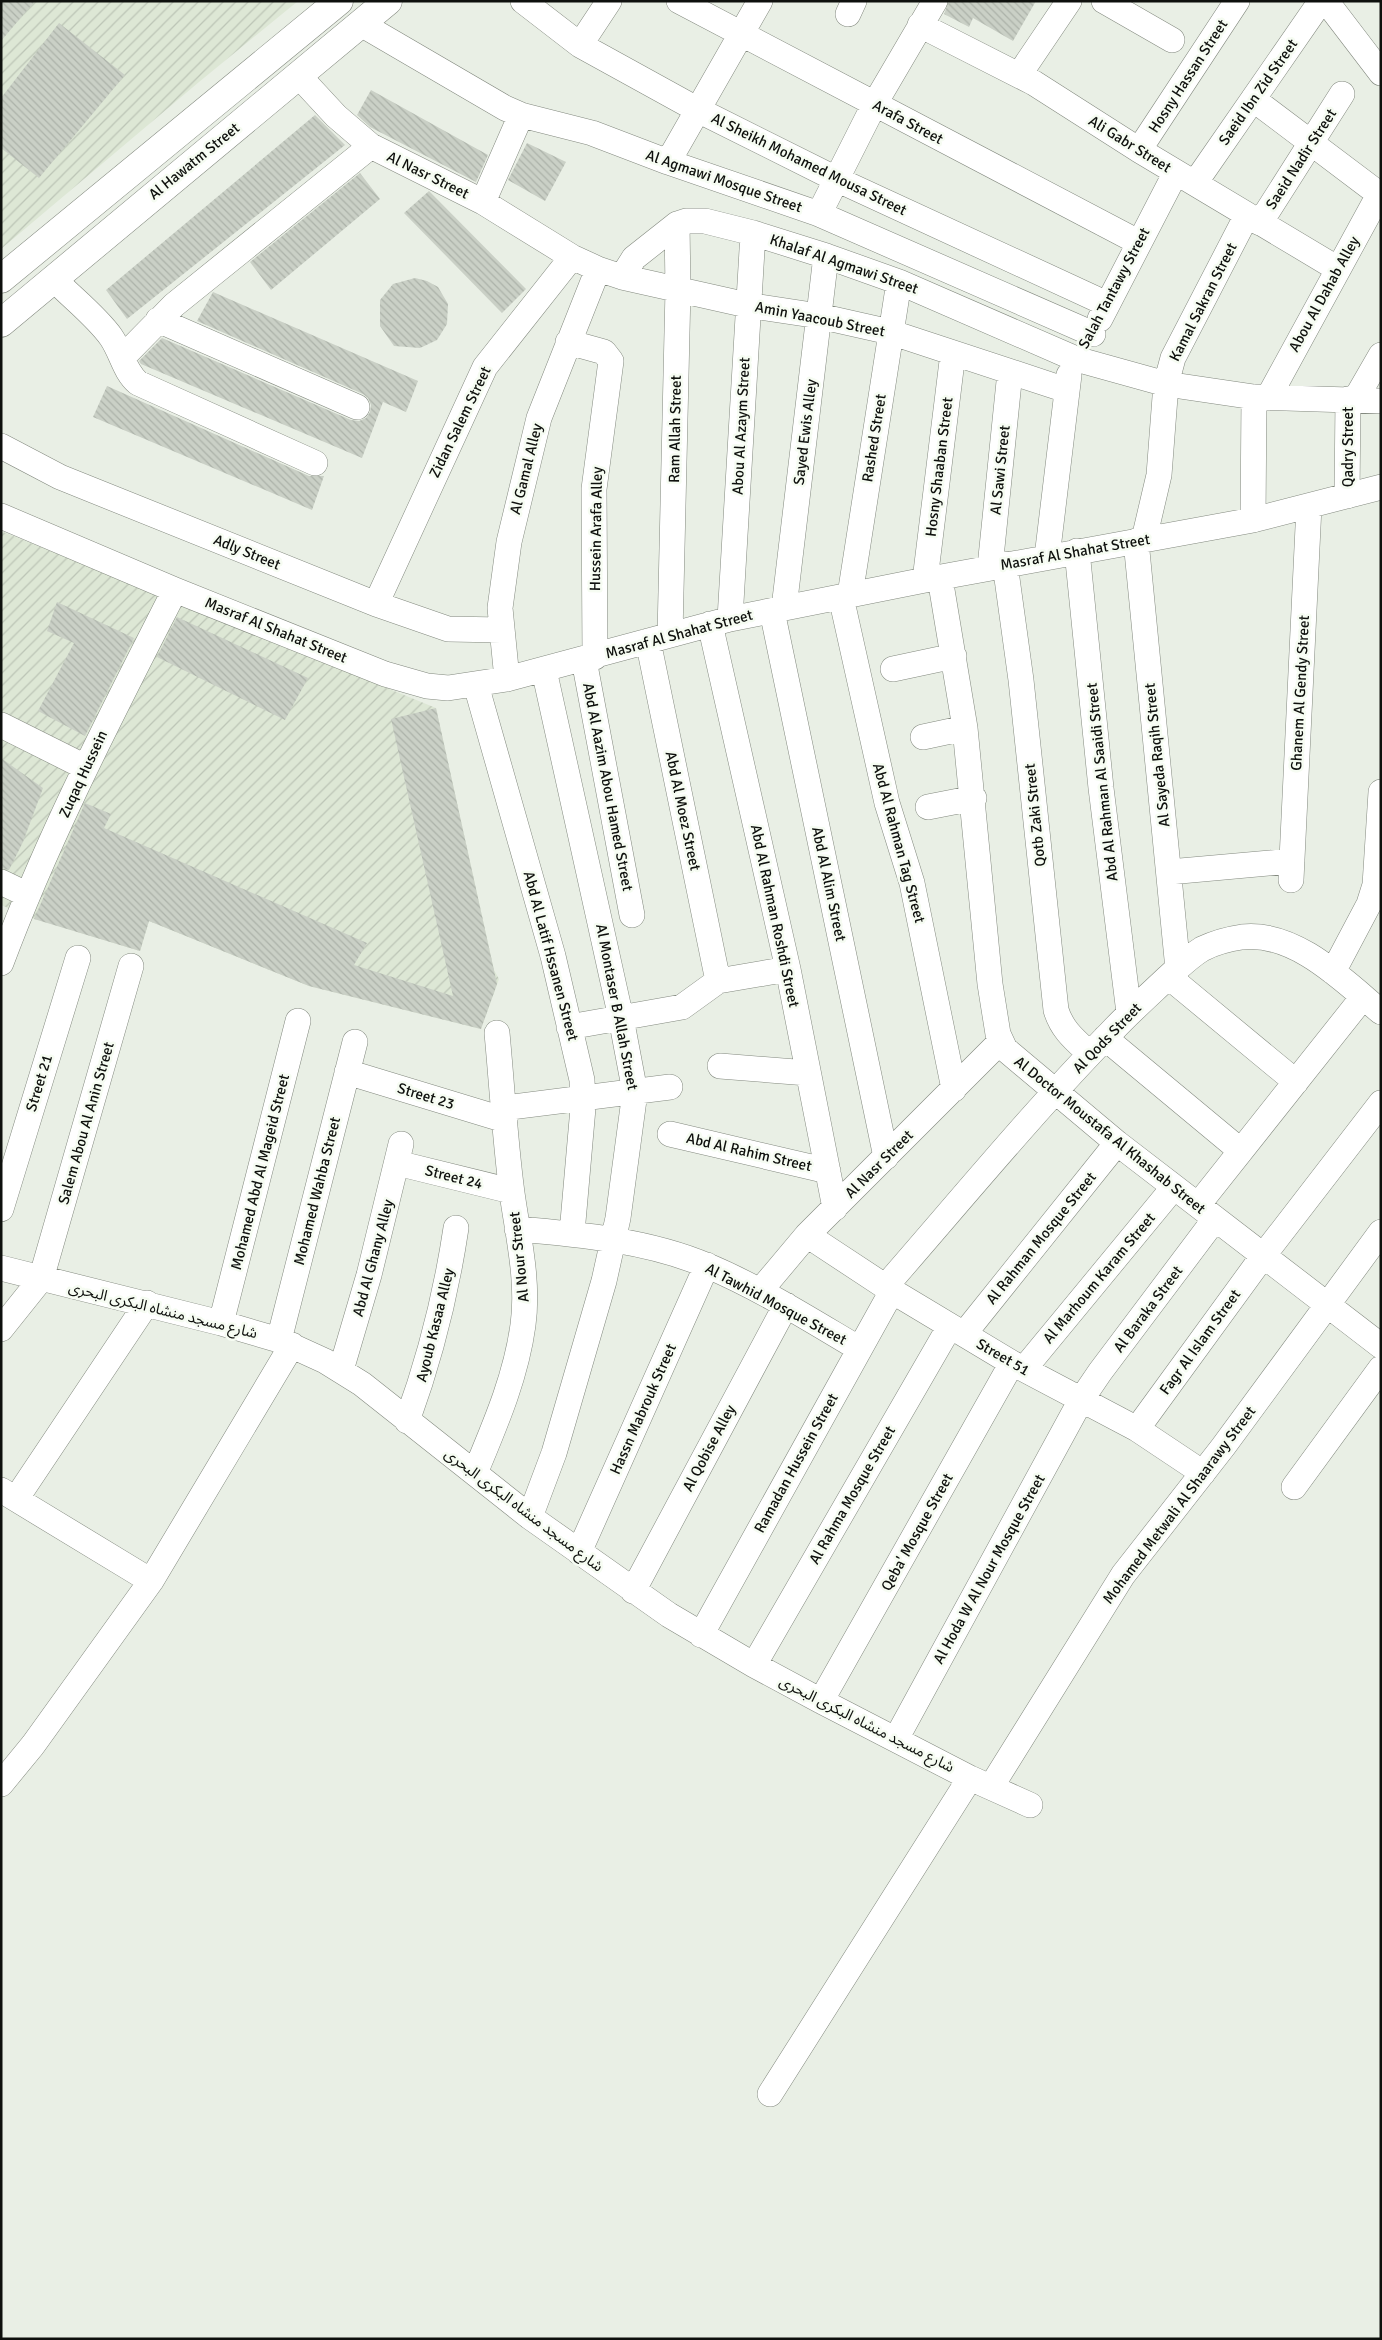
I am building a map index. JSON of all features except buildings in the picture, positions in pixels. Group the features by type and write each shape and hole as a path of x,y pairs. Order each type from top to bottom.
{"main road":[{"name":"Al Hawatm Street","path":"1,279 339,1"},
{"name":"Al Hawatm Street","path":"1,323 388,1"},
{"path":"158,149 156,156 159,168 170,175 176,176"},
{"path":"121,180 137,188 142,204"}],"street":[{"name":"Al Sheikh Mohamed Mousa Street","path":"523,1 580,45 698,110 836,179 1107,304"},
{"path":"580,45 609,1"},
{"name":"Arafa Street","path":"679,1 741,36 1138,242"},
{"path":"668,162 760,1"},
{"path":"818,214 874,105 934,1"},
{"path":"1019,75 1069,1"},
{"path":"1104,1 1172,40"},
{"path":"1329,3 1381,73"},
{"name":"Saeid Ibn Zid Street","path":"1185,178 1253,100 1329,3"},
{"name":"Hosny Hassan Street","path":"1139,150 1227,4"},
{"name":"Al Agmawi Mosque Street","path":"361,24 484,97 522,115 592,133 668,162 818,214 1093,334"},
{"name":"Ali Gabr Street","path":"920,25 1019,75 1185,178 1338,269"},
{"name":"Al Nasr Street","path":"298,75 336,116 370,146 483,202 572,257"},
{"name":"Saeid Nadir Street","path":"1254,219 1311,143 1342,94"},
{"path":"1253,100 1380,193"},
{"path":"483,202 522,115"},
{"path":"122,358 158,320 370,146"},
{"name":"Salah Tantawy Street","path":"1047,557 1066,390 1070,370 1093,334 1138,242 1185,178"},
{"name":"Abou Al Dahab Alley","path":"1261,397 1338,269 1380,193"},
{"name":"Kamal Sakran Street","path":"1140,540 1159,475 1166,384 1178,346 1254,219"},
{"name":"Khalaf Al Agmawi Street","path":"677,224 686,221 705,221 753,233 826,256 900,282 1076,359 1166,384 1261,397 1381,401"},
{"path":"622,277 634,258 677,224"},
{"name":"Ram Allah Street","path":"659,638 678,289 677,224"},
{"name":"Abou Al Azaym Street","path":"720,622 753,233"},
{"name":"Sayed Ewis Alley","path":"778,610 826,256"},
{"name":"Amin Yaacoub Street","path":"572,257 622,277 747,305 818,316 890,332 1066,390"},
{"name":"Zidan Salem Street","path":"376,604 485,367 572,257"},
{"name":"Al Gamal Alley","path":"507,679 501,630 502,585 509,542 539,418 598,269"},
{"path":"54,279 110,335 130,376 138,384 316,463"},
{"name":"Rashed Street","path":"845,596 900,282"},
{"path":"158,320 357,407"},
{"name":"Hussein Arafa Alley","path":"568,342 604,352 611,361 594,489 590,658"},
{"name":"Hosny Shaaban Street","path":"932,579 953,353"},
{"path":"1351,399 1381,356"},
{"name":"Al Sawi Street","path":"998,566 1010,372"},
{"path":"1252,520 1261,397"},
{"name":"Qadry Street","path":"1348,496 1351,399"},
{"name":"Adly Street","path":"1,446 60,477 376,604 448,629 501,630"},
{"name":"Masraf Al Shahat Street","path":"1,516 175,590 406,682 448,688 507,679 720,622 998,566 1252,520 1381,487"},
{"name":"Ghanem Al Gendy Street","path":"1169,872 1291,871 1309,506"},
{"name":"Al Sayeda Raqih Street","path":"1140,540 1169,872 1174,973"},
{"name":"Abd Al Rahman Al Saaidi Street","path":"1077,551 1100,779 1129,1014"},
{"name":"Qotb Zaki Street","path":"998,566 1022,690 1056,1010 1060,1023 1068,1034 1097,1046 1241,1151"},
{"name":"Al Doctor Moustafa Al Khashab Street","path":"932,579 954,656 965,728 974,798 985,946 996,1026 1001,1041 1011,1056 1117,1143 1381,1346"},
{"name":"Zuqaq Hussein","path":"1,963 28,895 85,767 175,590"},
{"name":"Abd Al Rahman Tag Street","path":"845,596 887,804 912,883 954,1089"},
{"name":"Abd Al Alim Street","path":"778,610 886,1157"},
{"name":"Abd Al Rahman Roshdi Street","path":"720,622 835,1208"},
{"name":"Abd Al Moez Street","path":"659,638 718,981"},
{"path":"893,669 954,656"},
{"name":"Abd Al Aazim Abou Hamed Street","path":"590,658 632,915"},
{"name":"Al Montaser B Allah Street","path":"530,1517 554,1453 604,1281 614,1239 635,1092 621,1018 544,670"},
{"name":"Abd Al Latif Hssanen Street","path":"476,685 553,956 582,1080 583,1098 572,1233"},
{"path":"1,725 85,767"},
{"path":"923,737 965,728"},
{"path":"1333,972 1369,904 1375,884 1381,792"},
{"path":"928,807 974,798"},
{"path":"1,882 28,895"},
{"name":"Al Qods Street","path":"888,1289 1054,1092 1129,1014 1203,949 1222,941 1243,937 1264,938 1284,943 1333,972 1372,1004"},
{"name":"Street 21","path":"1,1208 78,958"},
{"name":"Salem Abou Al Anin Street","path":"41,1279 131,966"},
{"path":"569,1028 682,1007 718,981 788,969"},
{"path":"1174,973 1296,1082"},
{"name":"Al Baraka Street","path":"1081,1400 1207,1212 1241,1151 1296,1082 1372,1004"},
{"name":"Mohamed Abd Al Mageid Street","path":"221,1322 298,1021"},
{"name":"Al Nour Street","path":"475,1473 503,1404 517,1359 526,1293 511,1191 497,1033"},
{"name":"Al Nasr Street","path":"760,1291 807,1235 1001,1041"},
{"name":"Mohamed Wahba Street","path":"1,1784 33,1745 151,1581 285,1343 355,1042"},
{"path":"720,1066 808,1073"},
{"name":"Street 23","path":"347,1072 504,1114"},
{"path":"504,1114 583,1098 670,1087"},
{"name":"Fagr Al Islam Street","path":"1137,1429 1263,1256 1381,1103"},
{"name":"Abd Al Rahim Street","path":"670,1134 828,1171"},
{"name":"Al Rahman Mosque Street","path":"957,1330 1117,1143"},
{"name":"Street 24","path":"399,1154 511,1191"},
{"name":"Abd Al Ghany Alley","path":"341,1370 369,1275 399,1154"},
{"name":"Al Marhoum Karam Street","path":"1018,1366 1174,1187"},
{"name":"Ayoub Kasaa Alley","path":"407,1421 421,1383 440,1316 456,1228"},
{"name":"Al Tawhid Mosque Street","path":"517,1229 572,1233 614,1239 707,1265 786,1305 858,1348"},
{"name":"Mohamed Metwali Al Shaarawy Street","path":"770,2094 1123,1575 1203,1473 1381,1232"},
{"name":"Street 51","path":"807,1235 888,1289 1018,1366 1137,1429 1203,1473"},
{"name":"Hassn Mabrouk Street","path":"578,1552 707,1265"},
{"name":"شارع مسجد منشاه البكرى البحرى","path":"1,1268 221,1322 285,1343 341,1370 362,1384 530,1517 632,1591 701,1635 821,1701 981,1783 1030,1805"},
{"path":"1,1329 41,1279"},
{"name":"Ramadan Hussein Street","path":"701,1635 858,1348 888,1289"},
{"path":"147,1303 9,1495 151,1581"},
{"name":"Al Qobise Alley","path":"632,1591 786,1305"},
{"name":"Al Rahma Mosque Street","path":"754,1665 957,1330"},
{"name":"Qeba' Mosque Street","path":"821,1701 1018,1366"},
{"path":"1294,1487 1381,1368"},
{"name":"Al Hoda W Al Nour Mosque Street","path":"896,1738 1081,1400"}],"shaded area":[{"path":"1,1 298,1 1,249"},
{"path":"1,531 436,708 494,970 499,979 481,1029 309,986 149,921 140,951 32,918 1,905"}]}
